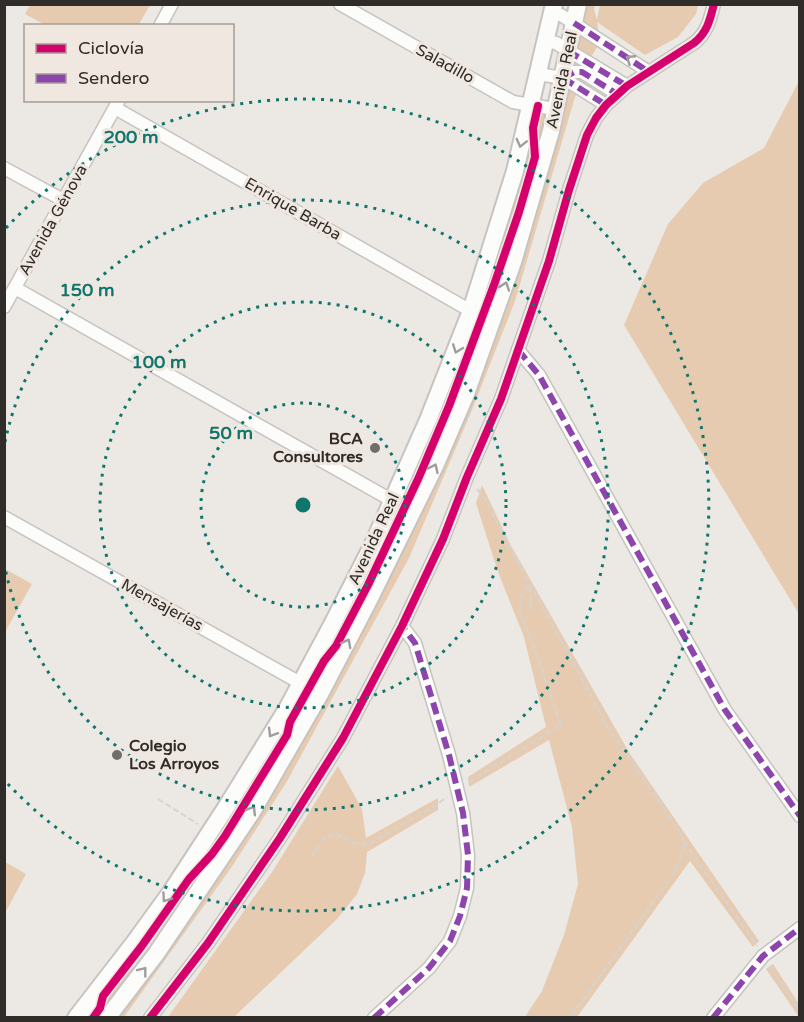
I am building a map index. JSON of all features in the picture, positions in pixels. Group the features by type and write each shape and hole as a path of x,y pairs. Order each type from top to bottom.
{"main road":[{"name":"Avenida Real","path":"107,1017 156,954 252,812 320,694 435,466 466,394 513,262 542,162 578,4"},
{"name":"Avenida Real","path":"76,1017 171,892 281,718 334,621 393,501 471,311 515,171 554,9"}],"street":[{"path":"161,24 172,4"},
{"name":"Saladillo","path":"340,4 513,102 555,109"},
{"path":"150,1017 207,943 280,838 343,738 402,626 443,539 501,399 549,261 587,135 596,118 622,90 702,37 714,4"},
{"path":"554,9 649,72"},
{"path":"546,41 556,43 622,90"},
{"path":"562,78 574,72 582,72 622,90"},
{"path":"538,74 562,78 606,105"},
{"name":"Avenida Génova","path":"4,307 117,104"},
{"name":"Enrique Barba","path":"117,104 471,311"},
{"path":"4,168 63,200"},
{"path":"15,288 393,501"},
{"path":"519,351 539,375 725,710 800,816"},
{"name":"Mensajerías","path":"4,517 320,694"},
{"path":"374,1017 429,968 450,941 460,916 467,888 468,855 463,813 415,643 402,626"},
{"path":"713,1017 764,956 800,928"}],"path":[{"path":"467,477 484,497 606,725 800,1011"},
{"path":"529,584 531,609"},
{"path":"311,856 325,837 337,834 352,843 367,845 434,806 457,789 561,725 519,610 522,595 529,584"},
{"path":"158,799 210,832"},
{"path":"570,1017 673,874 682,854 684,842"}],"shaded area":[{"path":"30,4 150,5 139,24 43,24 25,14"},
{"path":"578,5 595,5 597,20 600,5 698,5 696,14 678,37 645,55 597,22 599,33 606,37 589,61 589,73 575,97 515,301 472,410 409,558 286,783 231,868 124,1017 107,1018 320,694 492,325"},
{"path":"799,81 799,614 624,325 668,224 703,183 764,148"},
{"path":"543,114 546,117 539,162 452,420 319,681 313,678 312,674 401,496 534,115"},
{"path":"482,485 510,544 630,754 759,941 753,947 690,861 577,1017 525,1017 542,991 564,935 578,884 572,827 549,740 469,787 468,777 546,727 524,637 498,572 476,503"},
{"path":"5,569 32,584 5,632"},
{"path":"303,695 309,698 282,750 194,889 187,885 129,967 136,971 99,1017 82,1018 220,826 225,831 277,748 272,743"},
{"path":"338,766 362,809 366,838 438,798 438,810 367,852 365,873 357,894 337,919 234,1017 168,1017 272,872"},
{"path":"5,862 26,874 5,913"},
{"path":"773,964 799,1004 799,1017 766,969"}],"marked path":[{"path":"574,23 649,72"},
{"path":"568,51 627,86"},
{"path":"563,78 574,72 582,72 617,94"},
{"path":"563,78 606,105"},
{"path":"518,350 539,375 725,710 800,816"},
{"path":"374,1018 429,968 450,941 460,916 467,888 468,855 463,813 449,755 415,643 402,626"},
{"path":"713,1018 763,956 800,928"}],"cycle path":[{"path":"150,1018 208,943 280,838 343,738 402,626 443,539 501,399 549,261 587,135 596,118 606,105 627,86 694,43 707,26 714,4"},
{"path":"93,1018 100,1008 103,996 189,879 225,836 287,735 290,722 324,661 336,646 368,585 419,477 449,406 494,285 535,157 533,128 538,106"}],"place":[{"name":"BCA Consultores","path":"375,448"},
{"name":"Colegio Los Arroyos","path":"117,755"}]}
